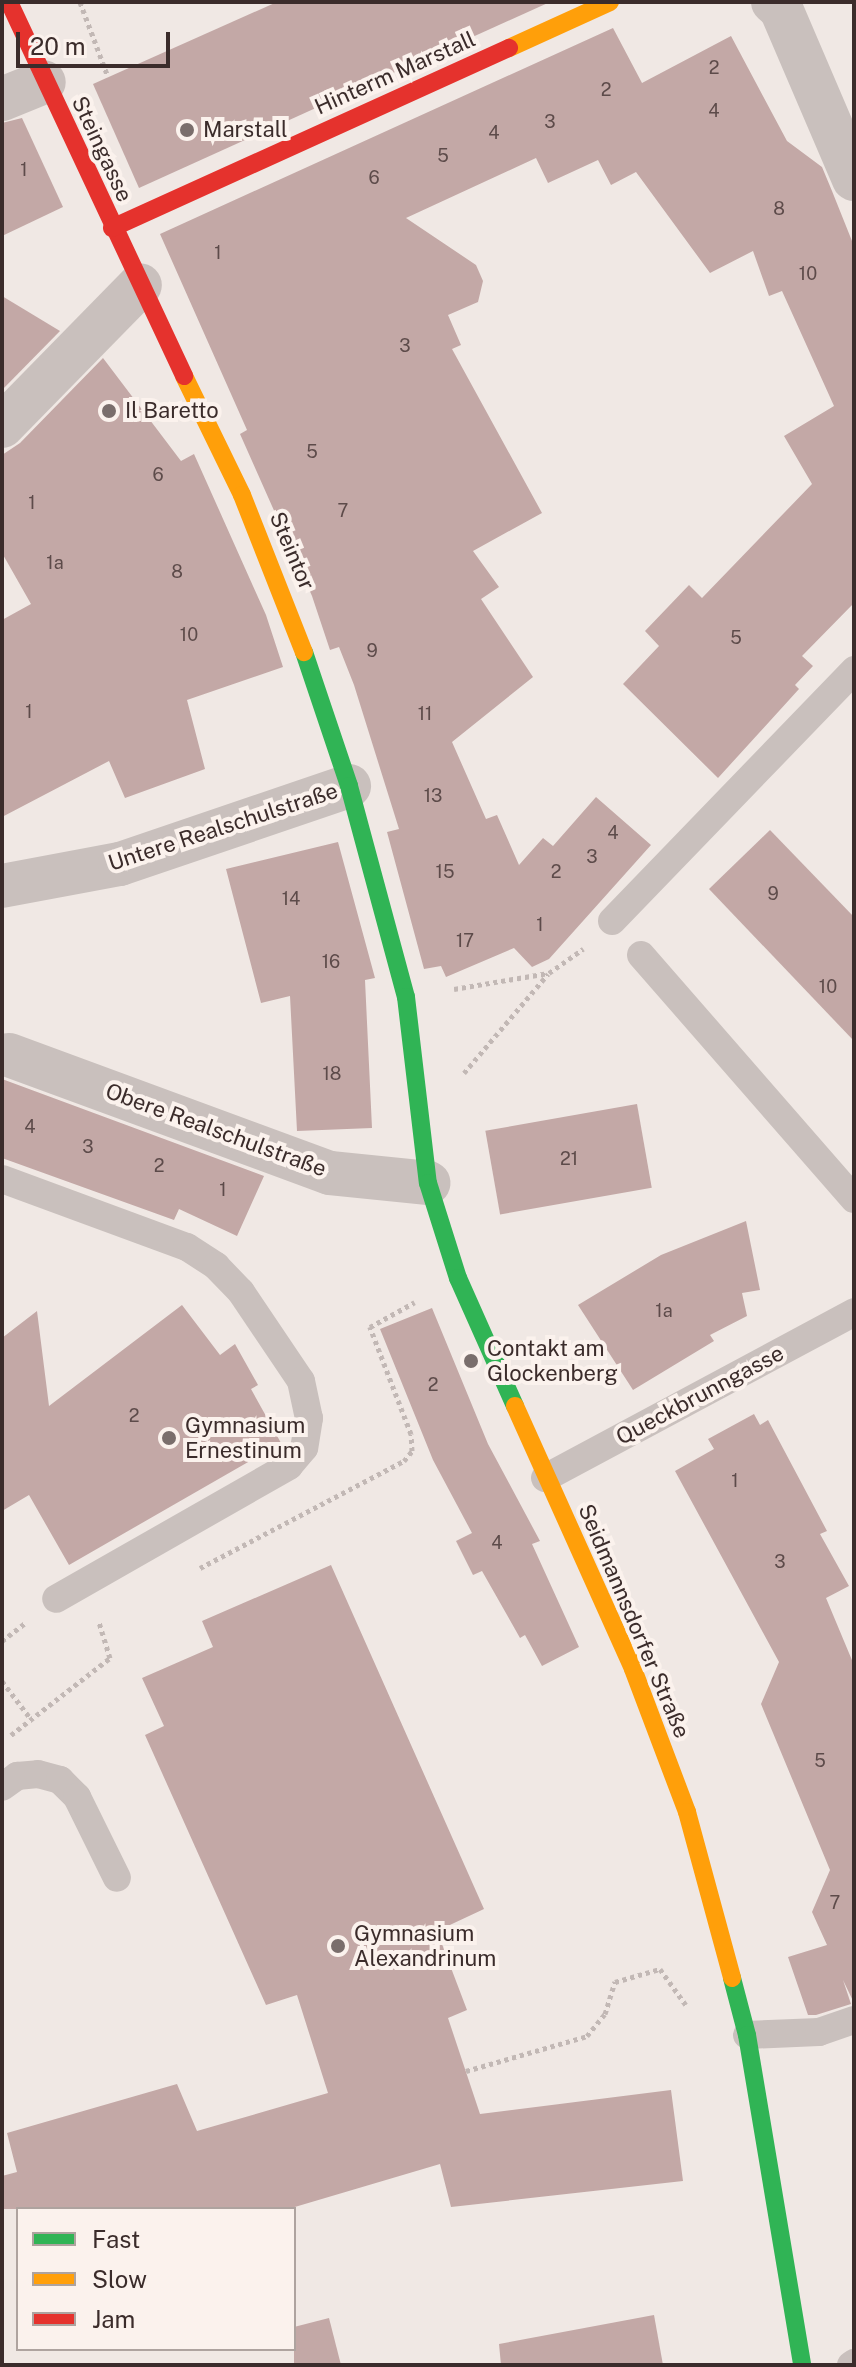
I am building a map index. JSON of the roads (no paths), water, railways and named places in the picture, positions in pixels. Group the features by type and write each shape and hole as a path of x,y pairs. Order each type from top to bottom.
{"street":[{"name":"Hinterm Marstall","path":"112,228 610,2"},
{"path":"773,2 781,9 854,179"},
{"name":"Steingasse","path":"16,5 44,82 112,228"},
{"path":"2,99 44,82"},
{"name":"Steintor","path":"112,228 242,495 289,606 349,786 383,909"},
{"path":"2,426 140,285"},
{"name":"Untere Realschulstraße","path":"2,886 120,864 349,786"},
{"name":"Seidmannsdorfer Straße","path":"383,909 406,997 428,1183 458,1278 633,1669 687,1812 747,2035 802,2365"},
{"name":"Obere Realschulstraße","path":"9,1055 330,1173 428,1183"}],"lane":[{"path":"612,921 854,670"},
{"path":"641,955 854,1199"},
{"path":"2,1179 187,1247 216,1266 241,1292 301,1381 309,1418 304,1448 289,1466 56,1599"},
{"name":"Queckbrunngasse","path":"545,1478 854,1312"},
{"path":"2,1787 17,1776 38,1774 60,1780 77,1797 117,1878"},
{"path":"747,2035 819,2032 854,2020"}],"place":[{"name":"Marstall","path":"187,130"},
{"name":"Il Baretto","path":"109,411"},
{"name":"Contakt am Glockenberg","path":"471,1361"},
{"name":"Gymnasium Ernestinum","path":"169,1438"},
{"name":"Gymnasium Alexandrinum","path":"338,1946"}]}
